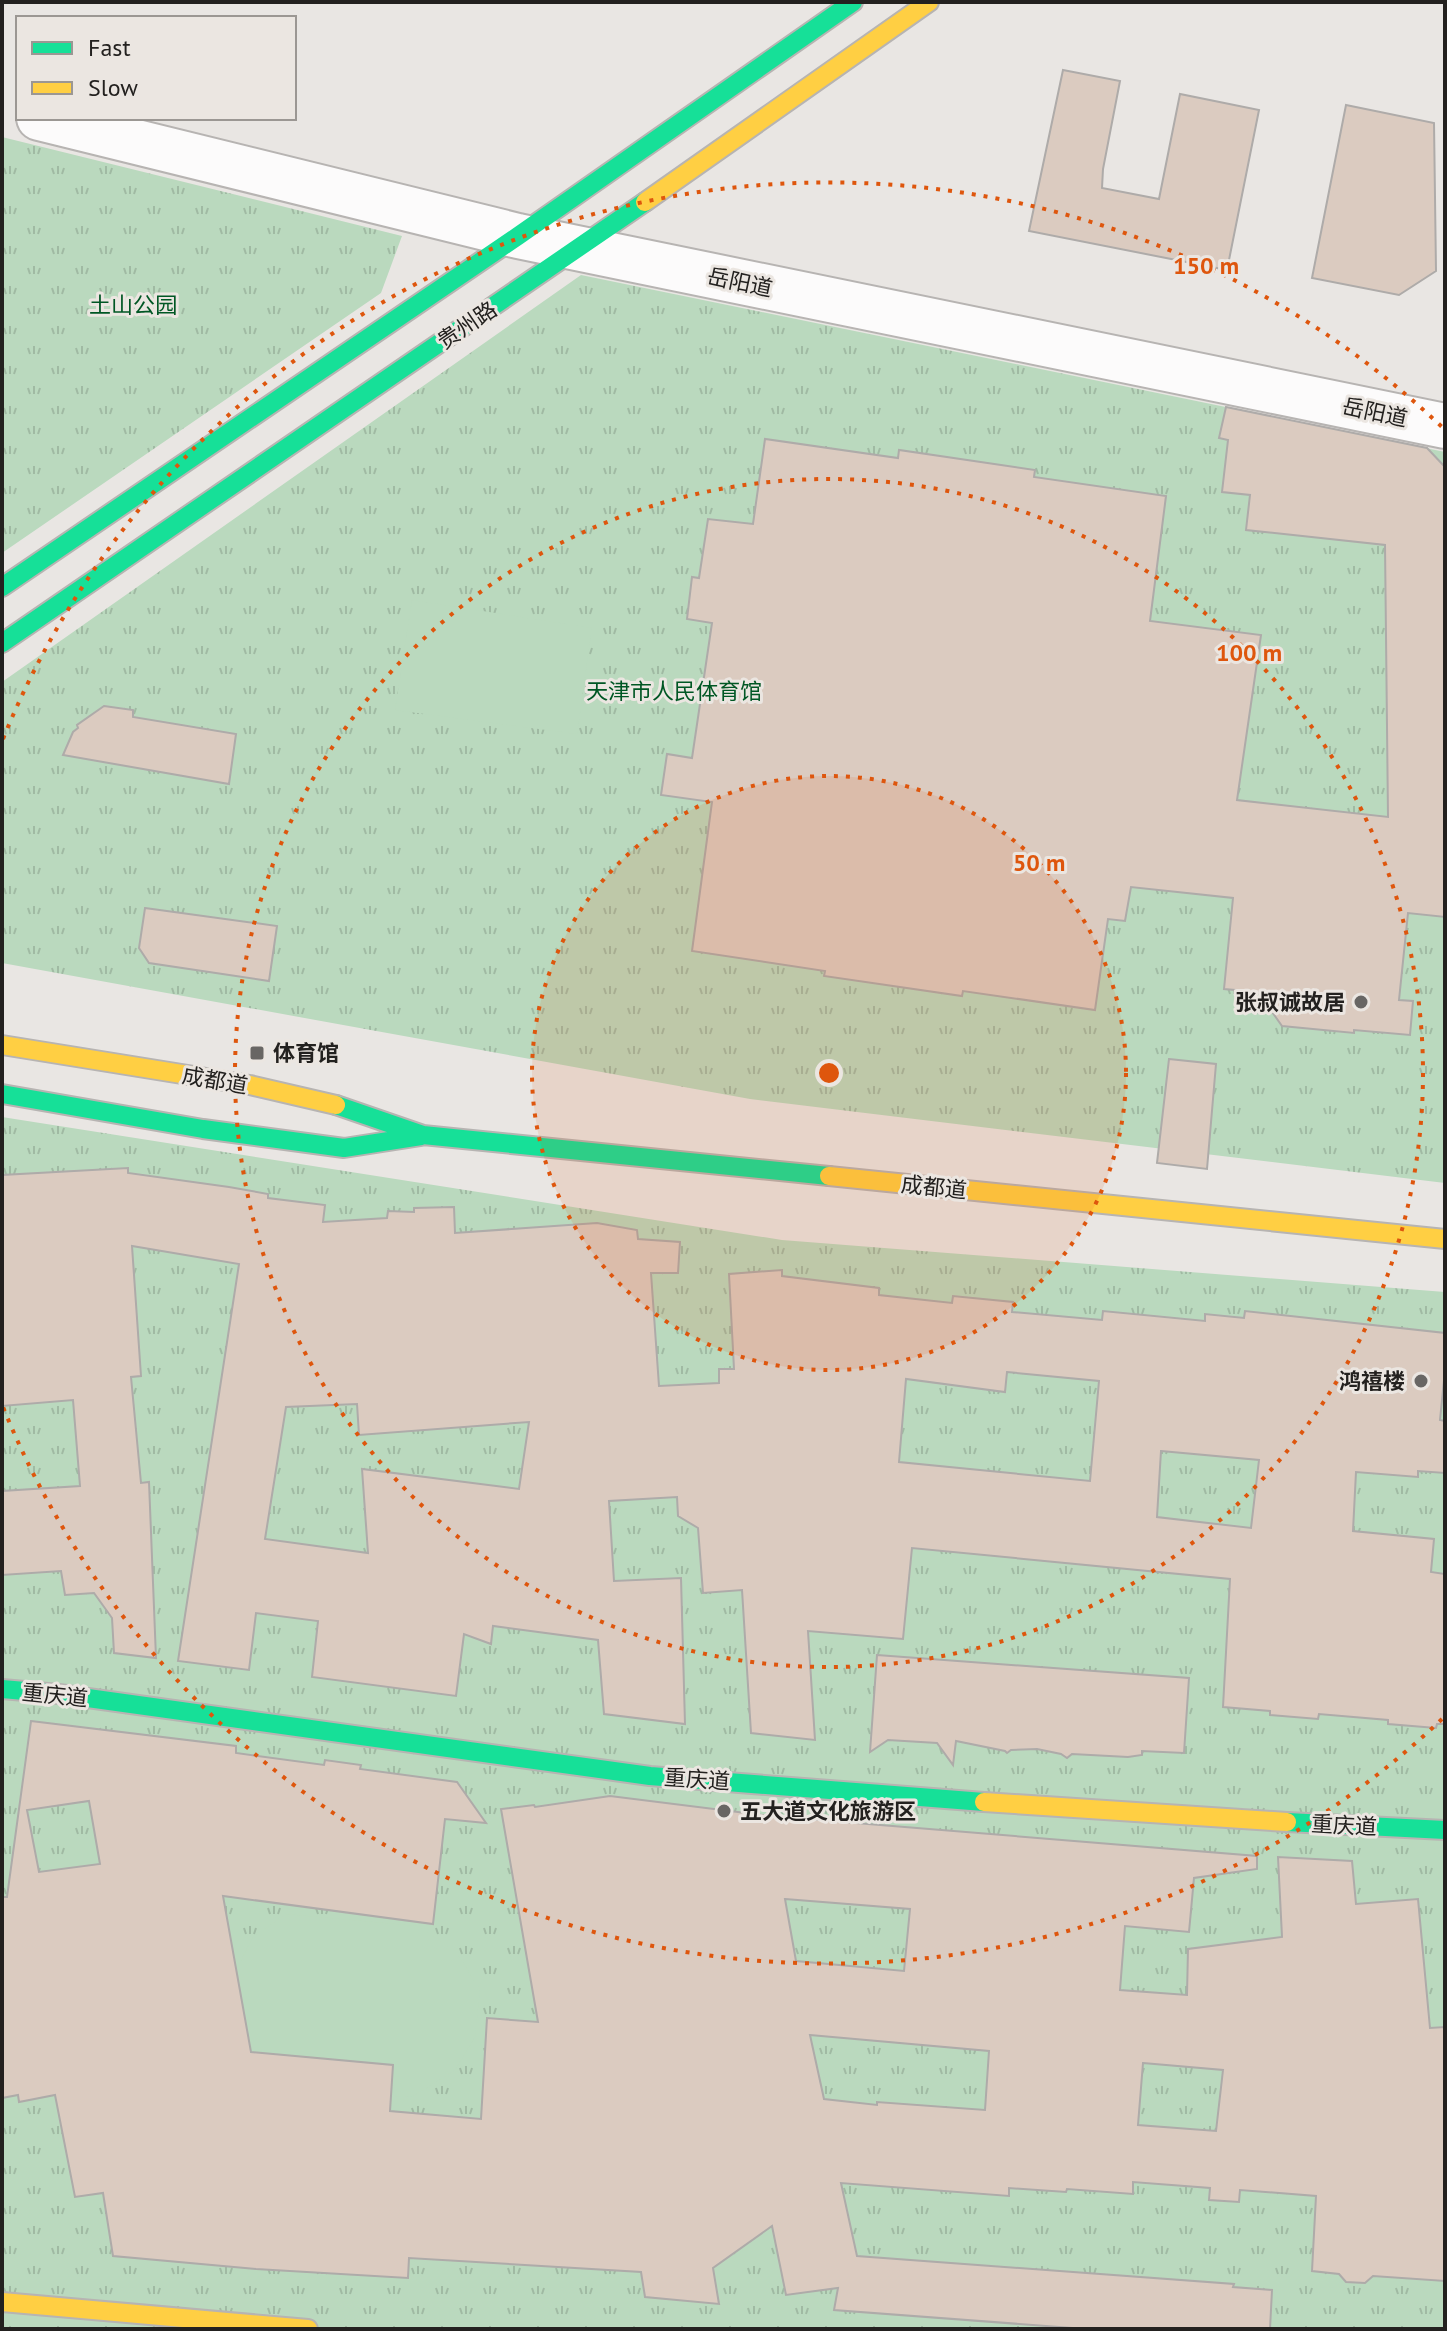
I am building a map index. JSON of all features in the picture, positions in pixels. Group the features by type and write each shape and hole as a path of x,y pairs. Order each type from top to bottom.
{"street":[{"name":"贵州路","path":"2,587 518,236 853,2"},
{"name":"贵州路","path":"2,643 579,249 929,2"},
{"name":"岳阳道","path":"47,120 518,236 1445,426"},
{"name":"成都道","path":"2,1045 250,1085 351,1108 423,1135 1445,1239"},
{"name":"成都道","path":"2,1094 203,1129 344,1148 423,1135"},
{"name":"重庆道","path":"2,1689 75,1696 650,1776 1200,1818 1445,1830"},
{"path":"2,2302 308,2329"}],"green space":[{"name":"土山公园","path":"2,137 402,236 381,293 2,553"},
{"name":"天津市人民体育馆","path":"581,275 1445,452 1445,1183 750,1099 2,963 2,682"},
{"path":"412,600 592,628 577,734 395,710"},
{"name":"五大道文化旅游区","path":"2,1117 782,1240 1445,1292 1445,2329 2,2329"},
{"path":"286,1914 418,1926 457,1953 480,1990 475,2037 455,2070 412,2097 305,2094 274,2077 243,2043 236,1970 253,1937"}],"building":[{"path":"1063,70 1120,81 1102,188 1159,199 1180,94 1259,110 1227,270 1029,231"},
{"path":"1346,105 1434,123 1436,271 1399,295 1312,278"},
{"path":"1226,407 1427,448 1445,467 1445,917 1408,913 1399,1000 1413,1001 1410,1035 1282,1026 1258,992 1224,989 1233,898 1131,887 1125,921 1108,919 1095,1010 963,991 962,996 824,976 825,971 692,951 712,802 661,795 667,754 692,758 712,623 687,619 692,577 699,578 708,519 753,524 765,439 898,458 899,450 1035,470 1034,477 1166,496 1150,621 1261,635 1237,800 1388,817 1385,545 1246,530 1250,495 1222,492 1228,440 1219,438"},
{"path":"104,706 133,710 133,717 236,734 229,784 63,755 77,725"},
{"path":"145,908 277,926 269,981 149,963 139,948"},
{"path":"1169,1059 1216,1064 1207,1169 1157,1163"},
{"path":"128,1168 128,1173 325,1205 323,1222 387,1218 388,1211 414,1212 414,1208 454,1207 455,1233 597,1223 637,1230 638,1239 680,1242 678,1273 651,1273 659,1386 719,1383 719,1369 734,1369 729,1274 782,1270 782,1276 879,1288 879,1295 952,1303 953,1296 1013,1302 1012,1312 1102,1320 1103,1311 1205,1321 1205,1314 1244,1318 1245,1311 1445,1333 1440,1420 1445,1421 1445,1473 1418,1471 1418,1477 1356,1472 1353,1531 1434,1539 1431,1572 1445,1574 1445,1724 1437,1724 1436,1728 1319,1714 1318,1719 1223,1707 1230,1579 912,1548 903,1639 808,1631 815,1740 751,1733 742,1590 703,1593 698,1528 678,1516 677,1497 609,1501 614,1581 681,1578 685,1724 604,1714 598,1640 493,1626 491,1644 464,1634 456,1696 312,1677 318,1621 256,1613 249,1670 178,1661 239,1264 132,1246 141,1376 131,1377 141,1483 149,1482 156,1658 114,1653 112,1618 94,1593 65,1595 61,1571 2,1575 2,1491 80,1486 73,1400 2,1406 2,1175","holes":["1007,1372 1099,1381 1090,1481 899,1462 906,1379 1005,1392","357,1404 359,1435 529,1422 519,1489 362,1469 368,1553 265,1539 286,1407","1161,1451 1259,1460 1251,1528 1157,1517"]},
{"path":"877,1655 1189,1678 1184,1753 1142,1751 1142,1755 1128,1757 1072,1754 1067,1758 1037,1749 1011,1750 1007,1753 956,1741 953,1765 937,1743 888,1740 870,1752"},
{"path":"31,1721 236,1746 236,1753 324,1765 325,1760 361,1765 360,1769 457,1782 486,1823 445,1819 433,1924 223,1896 251,2052 393,2065 390,2111 481,2119 487,2018 538,2022 501,1809 610,1796 770,1816 1257,1856 1257,1869 1194,1878 1189,1932 1125,1926 1120,1990 1187,1995 1188,1949 1282,1937 1278,1857 1352,1861 1356,1904 1418,1899 1430,2028 1445,2027 1445,2281 1373,2276 1365,2283 1346,2282 1339,2274 1312,2271 1316,2196 1240,2190 1239,2202 1209,2200 1210,2188 1133,2182 1133,2194 1009,2188 1009,2196 841,2183 857,2256 1234,2284 1233,2287 1272,2290 1270,2329 1086,2329 834,2310 838,2288 786,2295 772,2226 713,2268 719,2304 645,2297 641,2272 409,2258 408,2278 113,2256 103,2193 75,2197 55,2095 19,2102 18,2095 2,2098 2,1897 7,1897","holes":["89,1801 100,1864 39,1872 27,1810","785,1899 910,1909 904,1971 796,1961","810,2035 989,2051 985,2110 824,2099","1143,2063 1223,2070 1216,2131 1138,2125"]}],"traffic: fast":[{"path":"2,587 518,236 853,2"},
{"path":"2,643 645,202"},
{"path":"2,1094 203,1129 344,1148 421,1136"},
{"path":"336,1105 423,1135 829,1176"},
{"path":"2,1689 59,1694 650,1776 984,1802"},
{"path":"1287,1822 1445,1830"}],"traffic: slow":[{"path":"645,202 929,2"},
{"path":"2,1045 250,1085 336,1105"},
{"path":"829,1176 1445,1239"},
{"path":"984,1802 1287,1822"},
{"path":"2,2302 308,2329"}],"place":[{"name":"张叔诚故居","path":"1361,1002"},
{"name":"体育馆","path":"257,1053"},
{"name":"鸿禧楼","path":"1421,1381"},
{"name":"五大道文化旅游区","path":"724,1811"}]}
